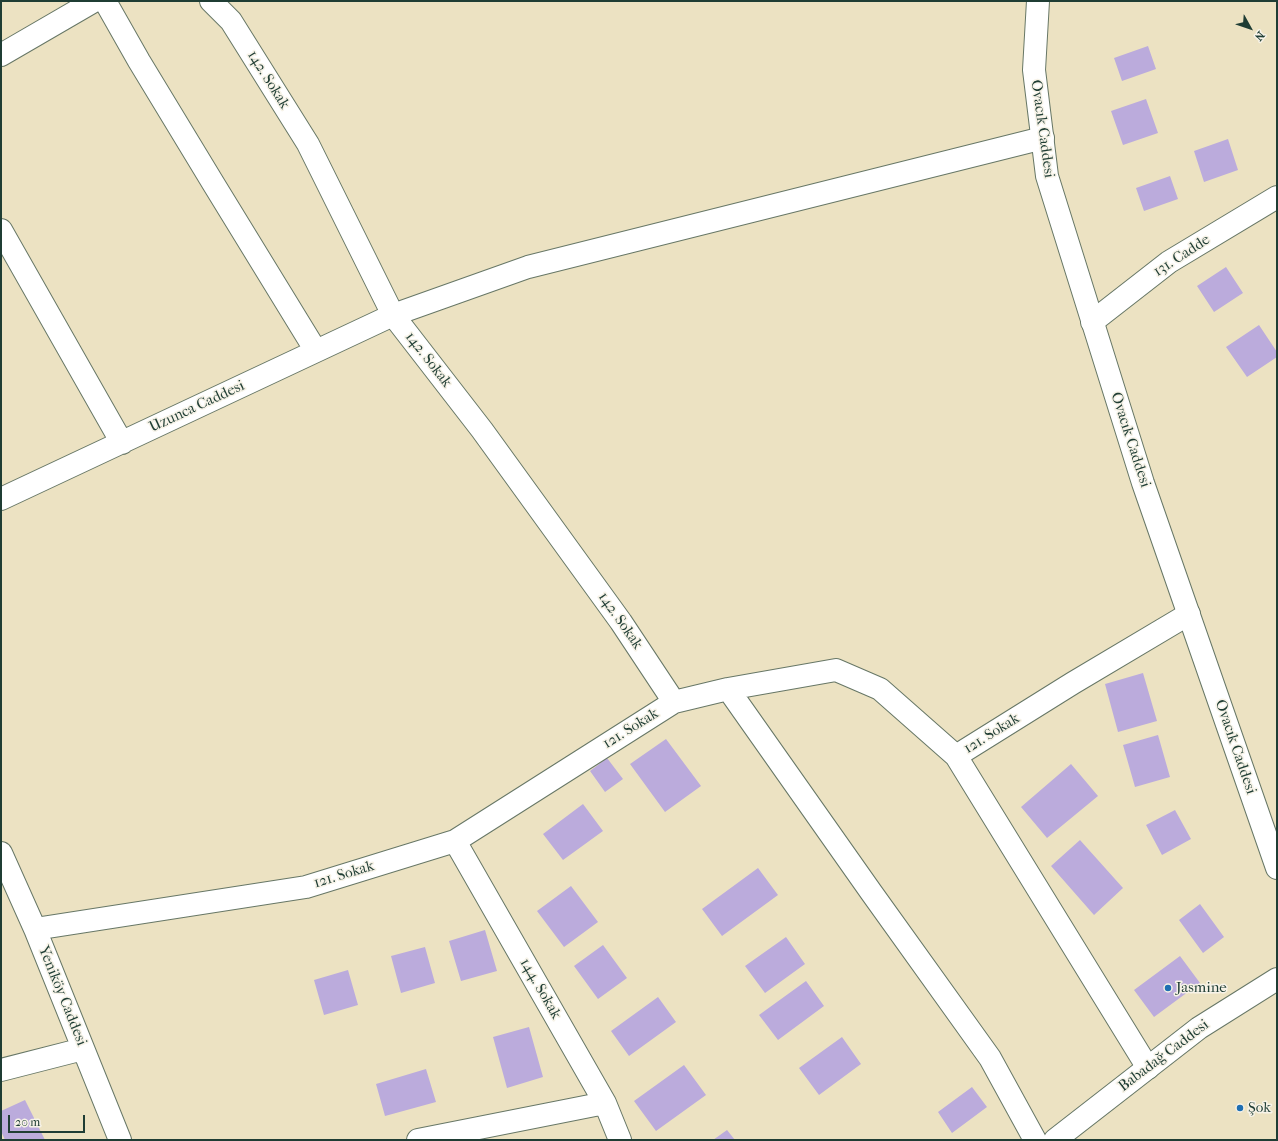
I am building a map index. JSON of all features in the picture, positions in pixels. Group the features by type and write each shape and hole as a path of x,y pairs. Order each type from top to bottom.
{"street":[{"path":"1,55 94,1"},
{"path":"105,1 156,88 316,351"},
{"name":"142. Sokak","path":"211,1 231,21 308,144 393,315 482,430 621,622 674,702"},
{"name":"Ovacık Caddesi","path":"1038,1 1034,70 1047,176 1143,483 1277,868"},
{"name":"Uzunca Caddesi","path":"1,499 393,315 528,267 1043,138"},
{"name":"131. Cadde","path":"1092,322 1168,262 1277,197"},
{"path":"1,230 122,443"},
{"name":"121. Sokak","path":"35,929 306,887 455,841 674,702 728,689 836,670 880,689 956,756 1073,683 1189,614"},
{"path":"728,689 990,1058 1035,1140"},
{"path":"956,756 1148,1068"},
{"name":"144. Sokak","path":"455,841 605,1103 620,1140"},
{"name":"Yeniköy Caddesi","path":"1,853 35,929 120,1140"},
{"name":"Babadağ Caddesi","path":"1055,1140 1199,1028 1277,979"},
{"path":"1,1070 83,1049"},
{"path":"424,1140 605,1103"}],"building":[{"path":"1148,46 1156,69 1122,81 1114,58"},
{"path":"1146,99 1158,133 1123,145 1111,111"},
{"path":"1228,139 1238,170 1204,182 1194,151"},
{"path":"1170,176 1178,199 1144,211 1136,188"},
{"path":"1226,267 1243,293 1214,312 1197,286"},
{"path":"1259,325 1277,352 1277,357 1247,377 1226,347"},
{"path":"1143,673 1157,721 1118,732 1105,684"},
{"path":"1158,735 1170,777 1135,787 1123,745"},
{"path":"666,739 701,786 665,812 630,764"},
{"path":"607,758 623,779 605,792 590,771"},
{"path":"1071,764 1098,796 1047,838 1021,807"},
{"path":"583,804 603,831 563,860 543,834"},
{"path":"1175,810 1191,839 1162,855 1146,825"},
{"path":"1080,840 1123,888 1094,915 1051,866"},
{"path":"758,868 778,895 722,936 702,909"},
{"path":"571,886 598,922 564,947 537,911"},
{"path":"1200,904 1224,937 1203,953 1179,920"},
{"path":"485,930 497,971 461,981 449,941"},
{"path":"786,937 805,964 765,993 745,966"},
{"path":"603,945 627,978 598,999 574,966"},
{"path":"425,947 435,983 401,993 391,956"},
{"path":"1180,956 1200,983 1154,1017 1134,990"},
{"path":"348,970 358,1005 324,1015 314,980"},
{"path":"806,981 824,1006 778,1040 759,1015"},
{"path":"658,997 676,1022 629,1056 611,1031"},
{"path":"529,1027 543,1077 507,1088 493,1037"},
{"path":"842,1037 861,1064 819,1095 799,1068"},
{"path":"684,1065 706,1095 656,1131 634,1101"},
{"path":"426,1069 436,1102 385,1116 376,1084"},
{"path":"972,1087 987,1107 952,1133 938,1112"},
{"path":"25,1100 45,1140 5,1140 1,1131 1,1111"},
{"path":"727,1130 735,1140 713,1140"}],"place":[{"name":"Jasmine","path":"1168,988"},
{"name":"Şok","path":"1240,1108"}]}
